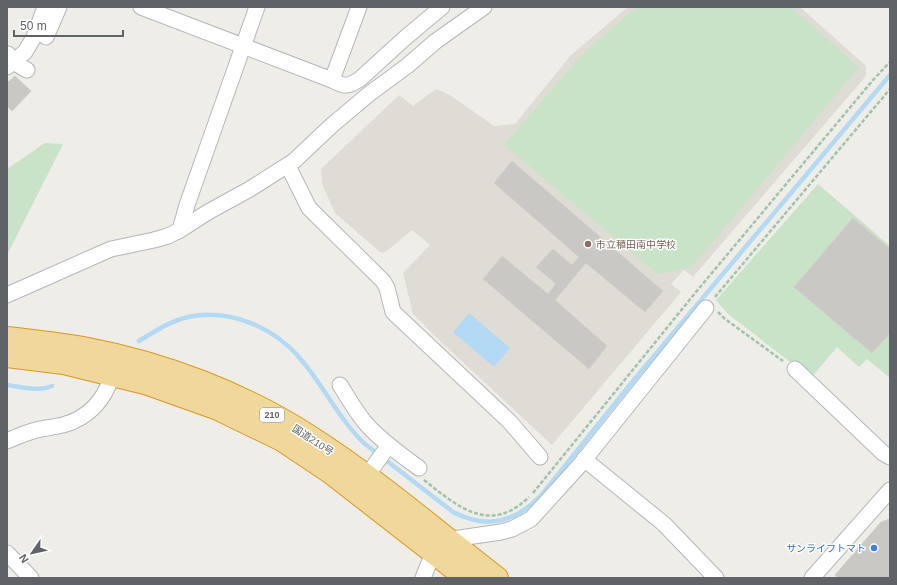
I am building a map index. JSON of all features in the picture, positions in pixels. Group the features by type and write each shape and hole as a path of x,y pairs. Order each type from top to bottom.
{"highway":[{"name":"国道210号","path":"7,338 60,344 114,354 175,372 213,386 308,435 378,460 440,546 466,578"},
{"name":"国道210号","path":"7,356 64,363 145,382 218,409 282,440 440,546 497,578"}],"street":[{"path":"9,61 25,52 31,42 45,7"},
{"path":"46,37 59,7"},
{"path":"180,230 187,204 257,7"},
{"path":"332,80 359,7"},
{"path":"148,8 332,80 341,85 352,84 360,79 404,38 442,7"},
{"path":"7,295 111,249 168,236 250,189 288,166 369,94 484,7"},
{"path":"9,61 27,70"},
{"path":"288,166 309,208 386,284 393,312 509,420 540,457"},
{"path":"423,578 440,546 512,529 531,519 584,459 712,305"},
{"path":"795,369 890,457"},
{"path":"7,441 35,430 64,425 83,416 103,397 108,388 112,375"},
{"path":"340,385 367,425 378,460 420,473"},
{"path":"584,459 664,524 716,578"},
{"path":"812,578 890,490"},
{"path":"7,553 31,578"}],"path":[{"path":"420,473 457,506 480,514 492,515 503,513 514,508 528,498 696,292 873,80 890,62"},
{"path":"795,369 725,319 712,305 890,89"}],"shaded area":[{"path":"628,7 800,7 866,66 866,76 693,277 684,270 671,284 681,292 552,445 442,343 413,314 403,273 430,245 412,230 388,250 380,252 335,213 322,184 321,169 399,95 413,106 436,89 450,95 494,126 515,124 571,55"}],"green space":[{"path":"637,7 791,7 859,67 692,267 658,274 504,145 577,61"},
{"path":"45,143 63,144 7,255 7,169"},
{"path":"818,184 890,246 890,378 867,359 859,367 837,347 811,378 728,314 716,300"}],"water":[{"path":"469,313 510,348 494,367 453,332"}],"building":[{"path":"15,76 31,91 12,111 8,107 7,109 7,83"},
{"path":"512,161 663,291 645,312 586,263 555,300 607,346 589,369 483,279 502,256 548,294 556,284 536,267 553,249 572,265 579,257 494,183"},
{"path":"853,218 890,249 890,333 872,353 794,287"},
{"name":"サンライフトマト","path":"890,519 890,578 839,578 835,575 881,522"}],"waterway":[{"path":"139,341 162,327 188,317 220,315 252,323 280,339 292,350 318,382 340,415 365,444 453,512 466,518 479,521 491,522 502,520 524,510 544,492 633,381 890,75"},
{"path":"7,385 36,389 52,386"}],"place":[{"name":"市立稙田南中学校","path":"588,244"},
{"name":"サンライフトマト","path":"874,548"}]}
